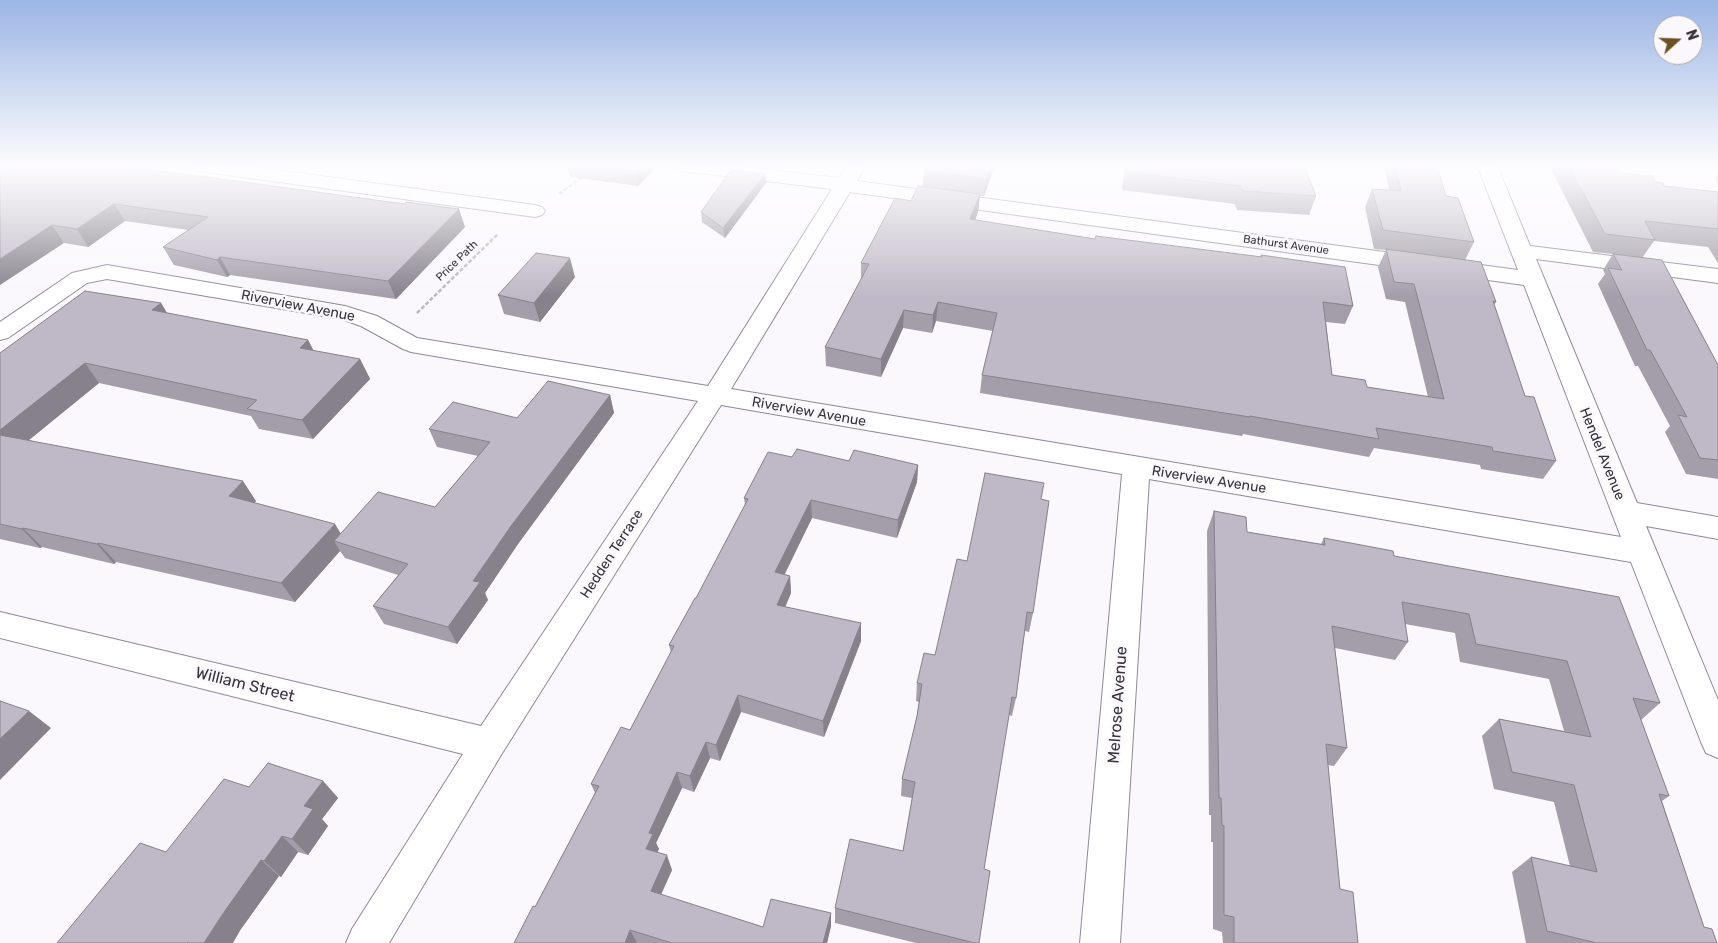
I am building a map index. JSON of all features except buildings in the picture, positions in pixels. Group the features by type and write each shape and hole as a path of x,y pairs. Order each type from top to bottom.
{"street":[{"path":"520,209 535,211"},
{"name":"Hedden Terrace","path":"366,943 489,744 714,396 830,209"},
{"name":"Bathurst Avenue","path":"1074,209 1532,279"},
{"name":"Hendel Avenue","path":"1505,209 1718,742"},
{"path":"1522,251 1718,276"},
{"name":"Riverview Avenue","path":"0,334 80,278 107,272 345,313 369,321 411,344 1641,552"},
{"name":"Melrose Avenue","path":"1100,943 1136,468"},
{"path":"1626,512 1718,528"},
{"name":"William Street","path":"0,625 489,744"}],"path":[{"name":"Price Path","path":"420,320 417,312 510,222 535,211"}]}
